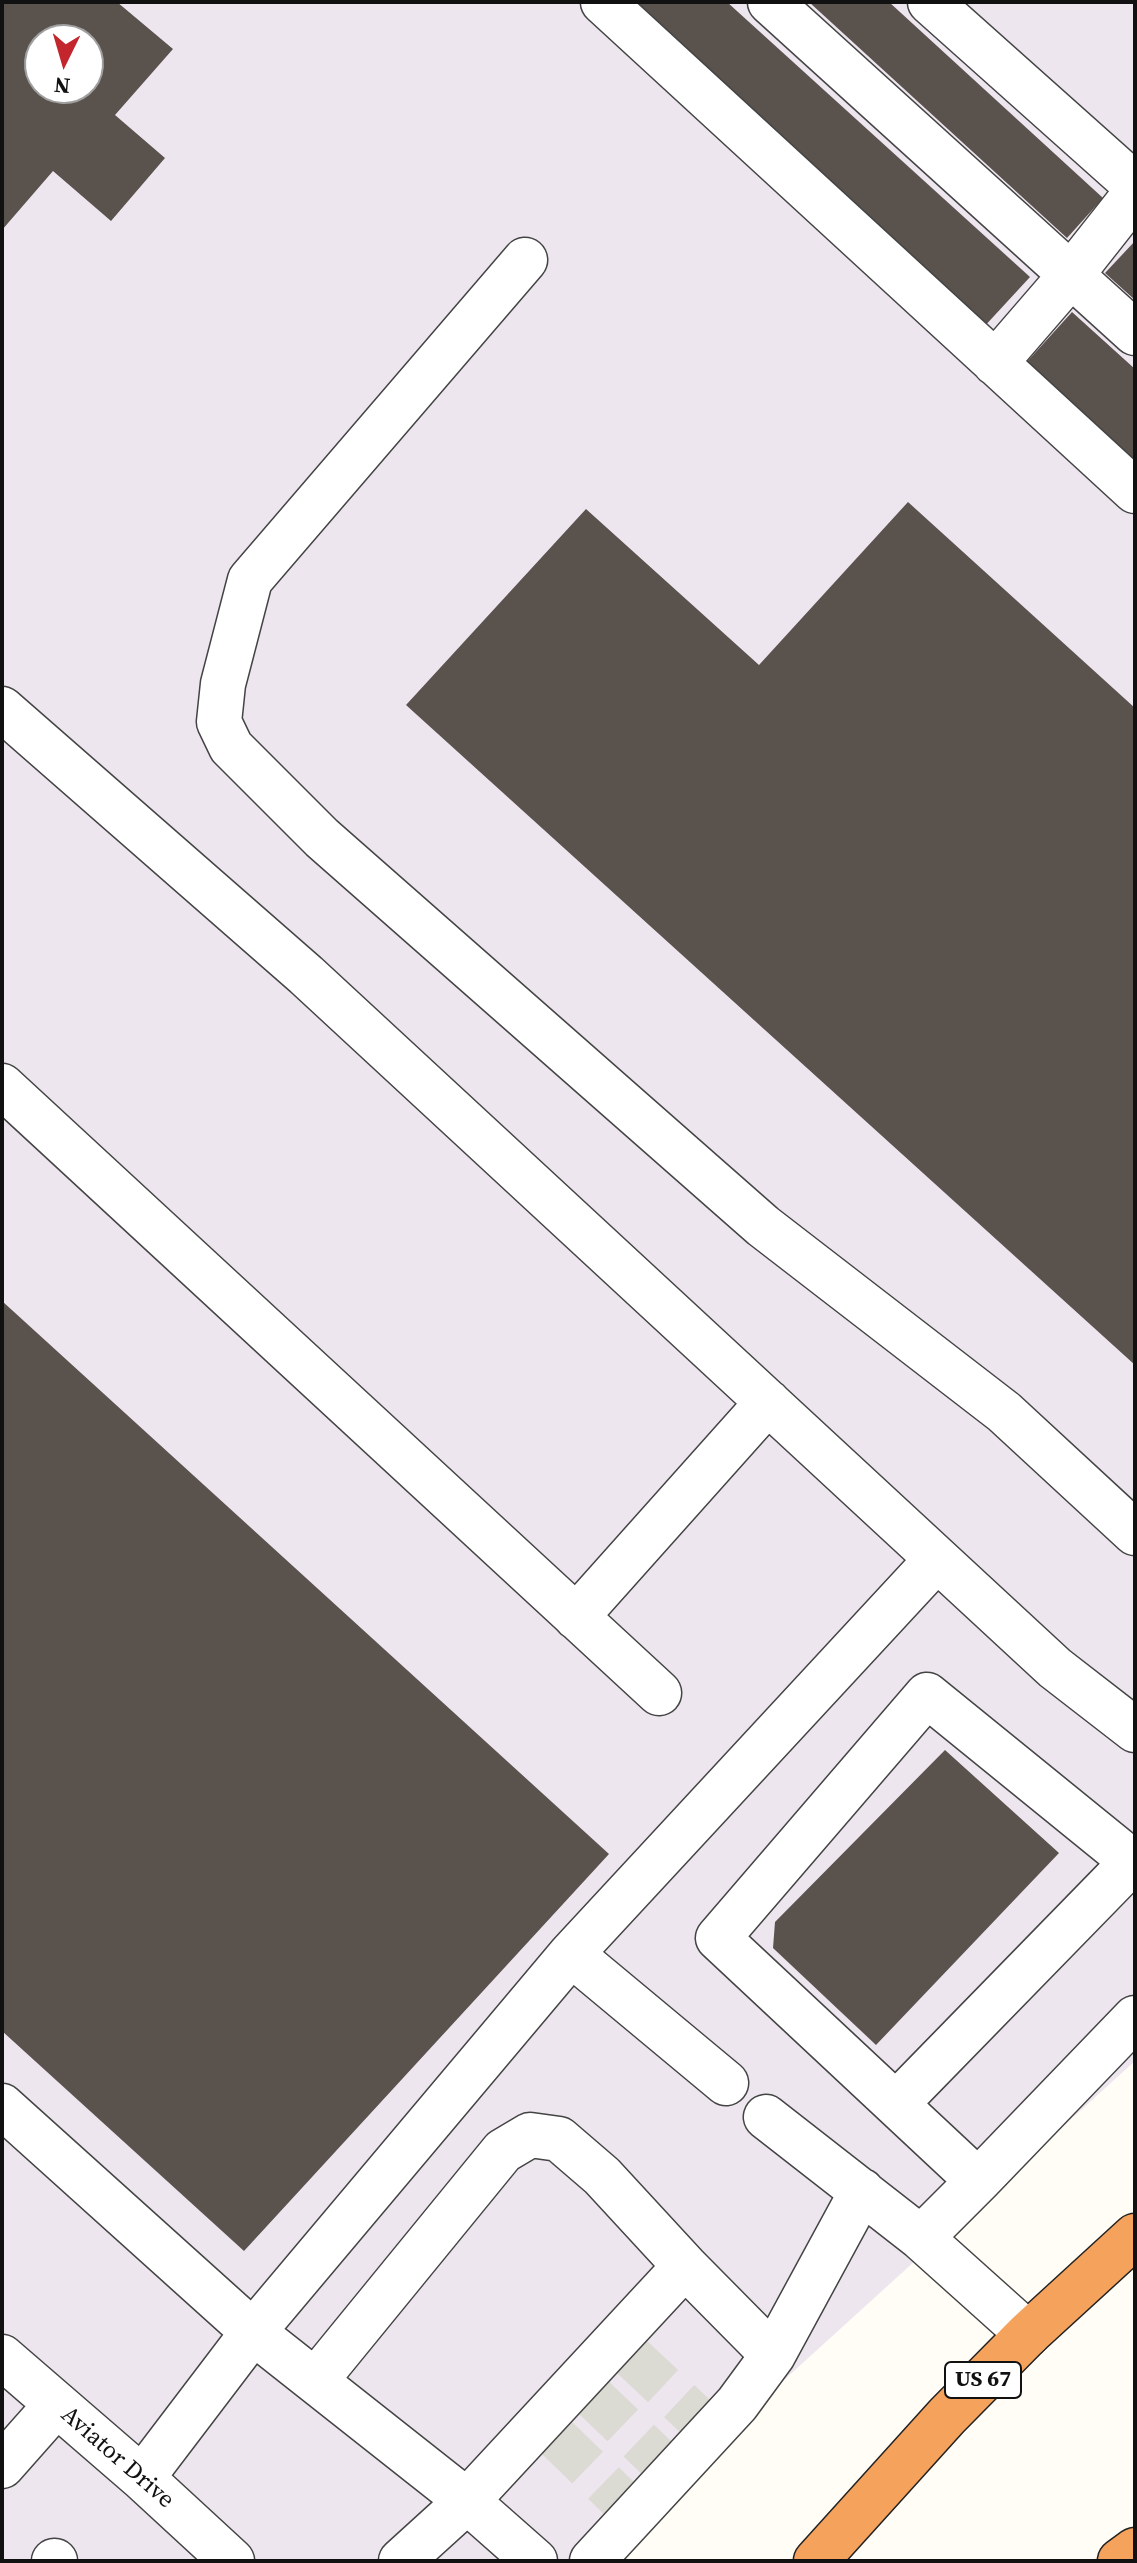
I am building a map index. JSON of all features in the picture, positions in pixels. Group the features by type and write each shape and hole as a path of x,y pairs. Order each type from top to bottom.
{"highway":[{"name":"US 67","path":"829,2552 947,2416 1028,2334 1135,2236"},
{"path":"1120,2561 1135,2553"},
{"path":"1131,2561 1135,2553"}],"street":[{"path":"603,2 1135,491"},
{"path":"770,2 1135,333"},
{"path":"930,2 1135,185"},
{"path":"995,363 1135,194"},
{"path":"525,260 250,580 223,684 219,722 231,747 322,838 763,1226 1004,1412 1135,1533"},
{"path":"8,727 306,975 1055,1668 1135,1730"},
{"path":"2,1086 659,1693"},
{"path":"576,1617 768,1402"},
{"path":"142,2478 253,2332 571,1954 937,1559"},
{"path":"896,2104 1134,1861 927,1695 718,1938 978,2181"},
{"path":"571,1954 726,2083"},
{"path":"921,2238 1135,2018"},
{"path":"2,2106 253,2332 467,2501 535,2561"},
{"path":"766,2117 921,2238 1028,2334"},
{"path":"316,2380 503,2151 530,2135 559,2139 602,2176 773,2355"},
{"path":"592,2561 628,2507 704,2425 737,2404 773,2355 862,2191"},
{"path":"401,2561 548,2430 623,2349 685,2266"},
{"name":"Aviator Drive","path":"2,2357 232,2561"},
{"path":"2,2466 56,2405"}],"shaded area":[{"path":"2,2 1135,2 1135,2061 685,2470 623,2561 2,2561"}],"building":[{"path":"2,2 117,2 173,49 115,115 165,158 111,221 53,171 2,230"},
{"path":"622,2 727,2 1030,277 982,329"},
{"path":"809,2 889,2 1103,198 1067,238"},
{"path":"1135,241 1135,300 1105,273"},
{"path":"1072,312 1135,369 1135,465 1024,365"},
{"path":"908,502 1135,708 1135,1365 406,705 586,509 759,665"},
{"path":"2,1301 609,1854 244,2251 2,2031"},
{"path":"945,1750 1059,1853 876,2045 773,1948 775,1922"}],"tunnel":[{"path":"631,2356 696,2417"},
{"path":"591,2395 658,2459"},
{"path":"556,2437 621,2500"}]}
